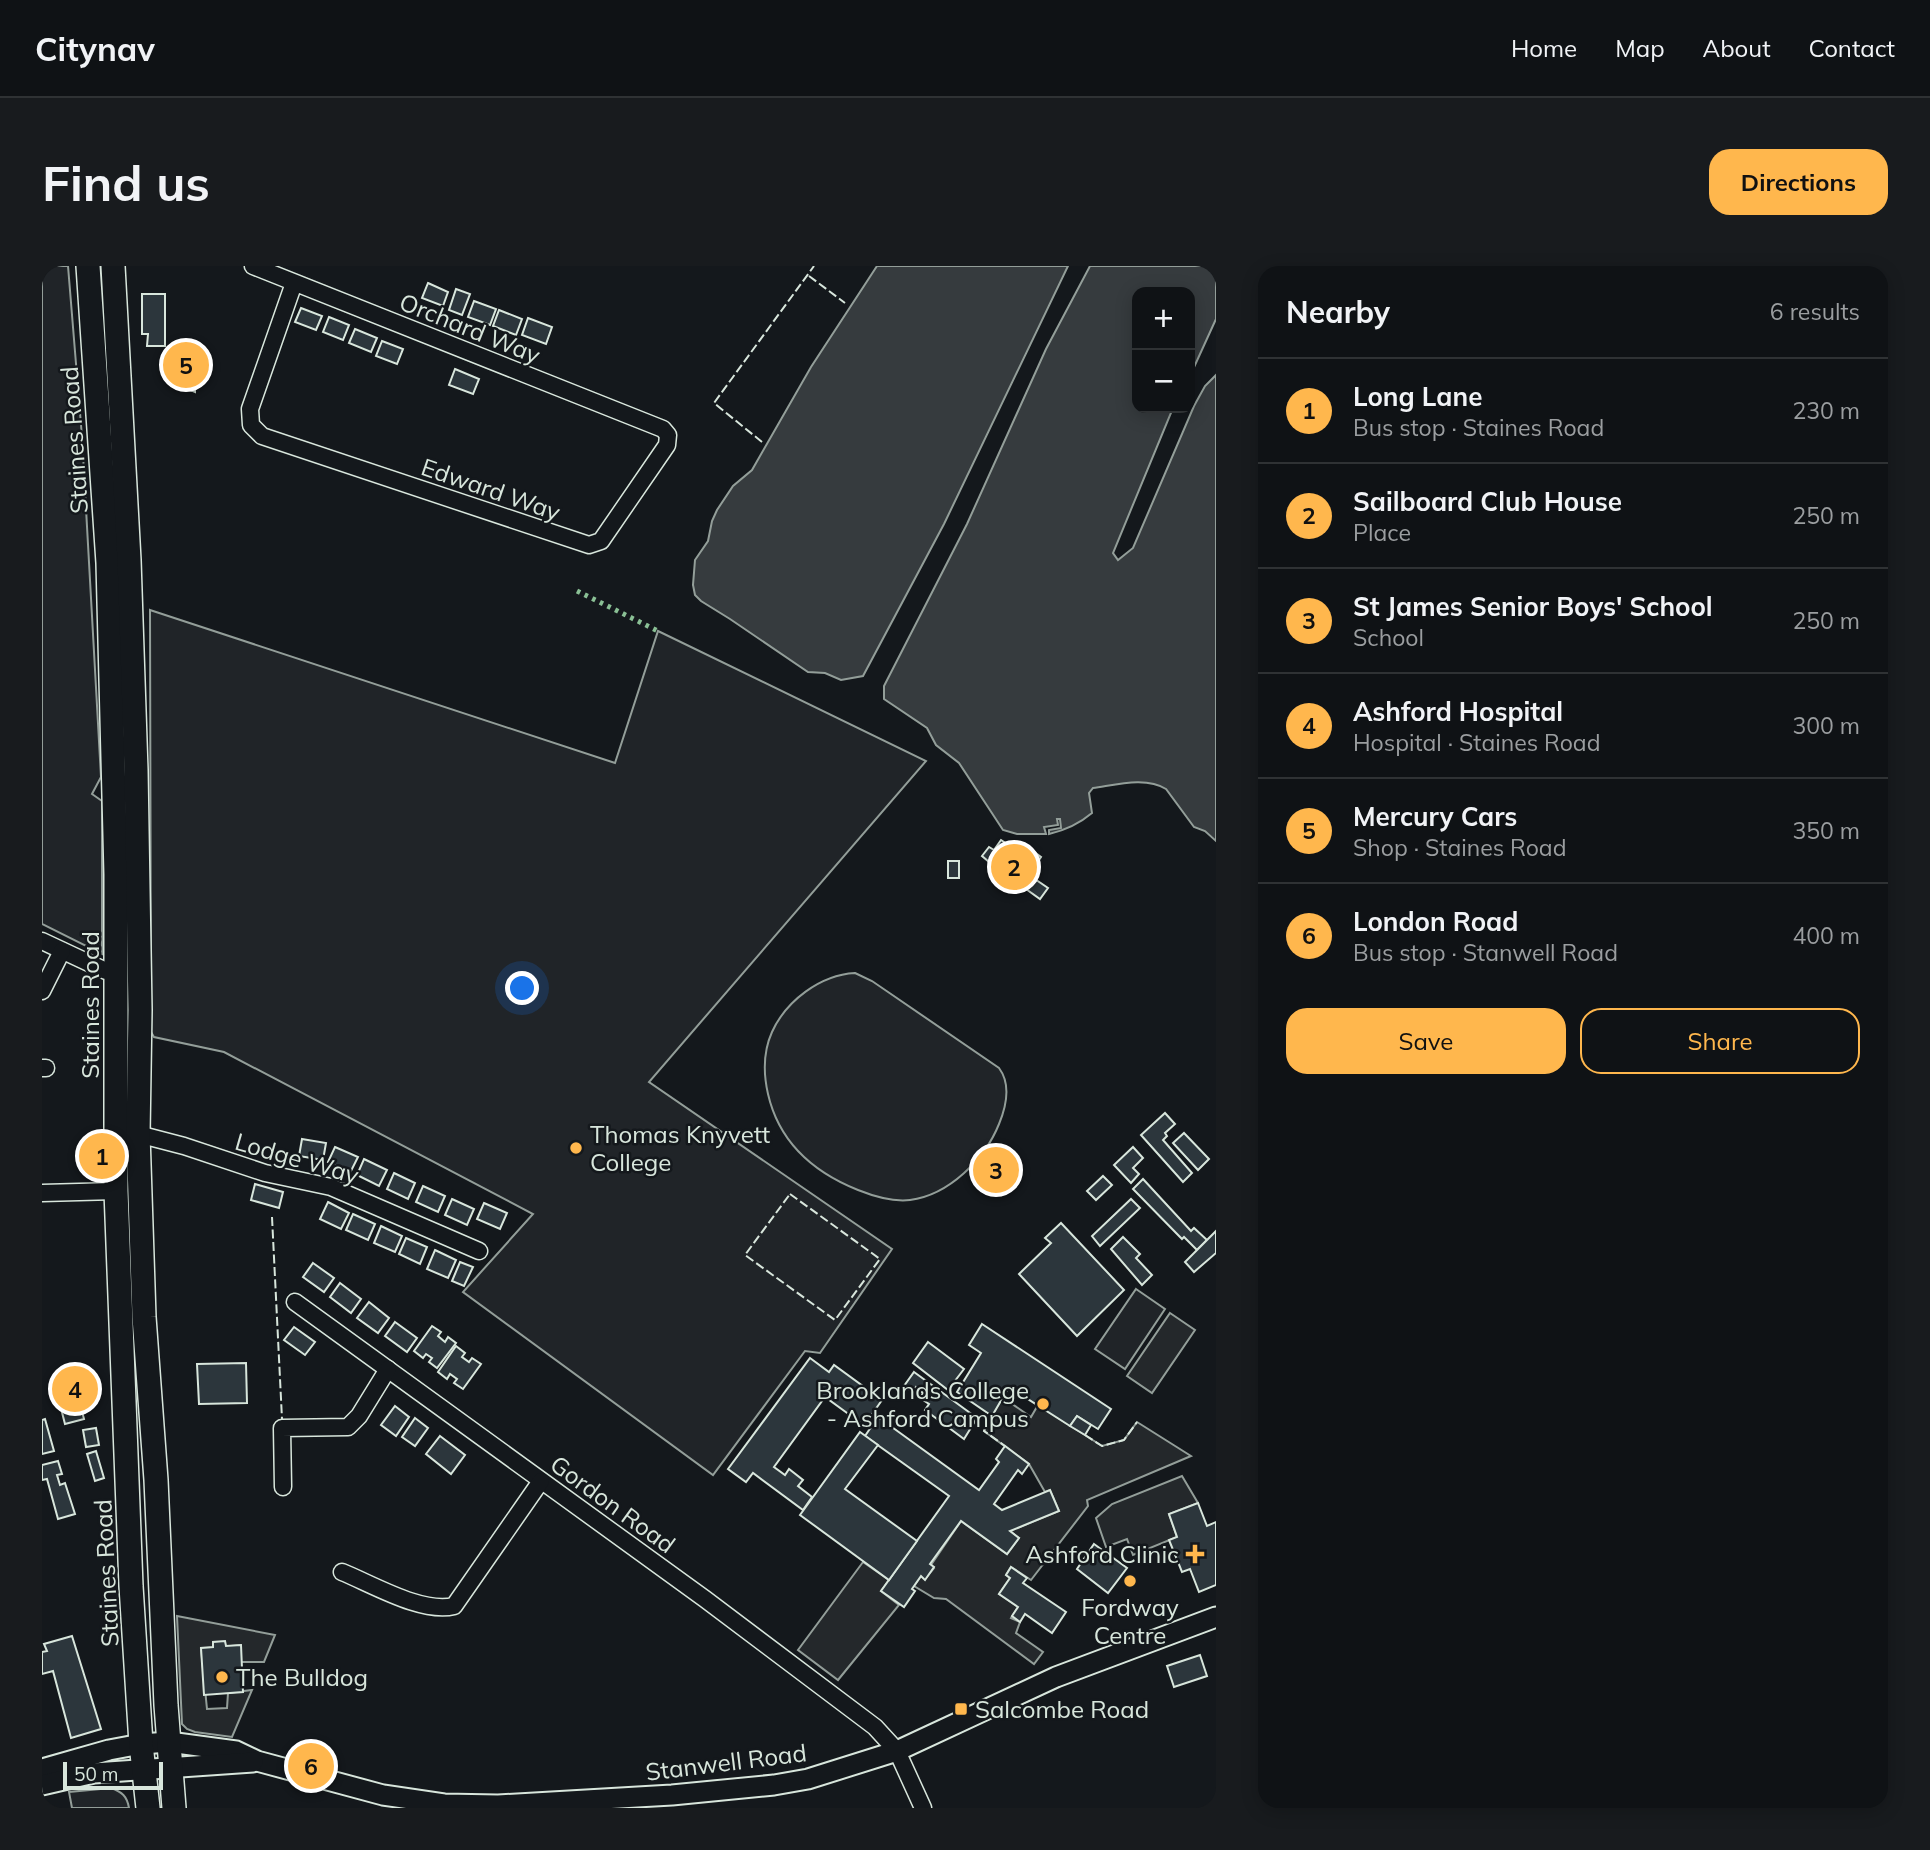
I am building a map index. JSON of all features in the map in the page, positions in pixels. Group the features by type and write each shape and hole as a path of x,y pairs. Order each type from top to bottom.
{"highway":[{"name":"Staines Road","path":"88,266 108,564 116,861 116,1191 131,1586 148,1808"},
{"name":"Staines Road","path":"113,266 129,560 136,770 140,1010 138,1135 144,1317 174,1808"}],"main road":[{"name":"Stanwell Road","path":"42,1769 141,1744 169,1742 236,1751 257,1761 383,1802 498,1805 672,1795 774,1784 808,1779 897,1751 1056,1677 1216,1616"},
{"name":"Stanwell Road","path":"42,1785 94,1773 257,1761"}],"street":[{"name":"Orchard Way","path":"253,266 663,429 668,435"},
{"name":"Edward Way","path":"294,283 250,409 251,425 262,436 589,545 601,541 667,444 668,435"},
{"path":"42,941 116,973"},
{"path":"42,992 62,951"},
{"name":"Lodge Way","path":"138,1135 184,1146 265,1173 331,1186 478,1251"},
{"path":"42,1193 116,1191"},
{"name":"Gordon Road","path":"295,1302 705,1599 875,1727 897,1751"},
{"path":"283,1487 282,1428 348,1427 359,1416 388,1369"},
{"path":"342,1572 421,1604 440,1609 454,1606 541,1481"},
{"path":"897,1751 923,1808"}],"shaded area":[{"path":"42,266 68,266 82,437 101,777 92,794 102,801 102,954 42,924"},
{"path":"877,266 1068,266 944,524 863,676 841,680 825,673 808,672 701,601 695,595 693,585 695,560 708,541 717,510 733,486 752,470 811,367"},
{"path":"1090,266 1216,266 1216,319 1195,365 1195,287 1132,287 1132,413 1171,413 1113,553 1118,560 1133,548 1191,413 1195,413 1195,404 1205,386 1216,375 1216,841 1205,831 1194,827 1166,789 1140,782 1093,788 1089,793 1092,813 1061,831 1049,834 1049,830 1061,828 1060,819 1057,819 1058,825 1044,827 1046,834 1017,834 1003,830 959,763 936,745 927,728 884,699 884,686 967,524 1046,349"},
{"name":"Thomas Knyvett College","path":"150,610 615,763 658,631 926,761 649,1082 892,1249 820,1353 805,1351 713,1475 463,1292 533,1214 224,1052 154,1037 151,1032"},
{"path":"855,973 872,981 999,1068 1003,1074 1006,1088 1004,1110 985,1150 952,1183 924,1197 910,1200 883,1198 858,1190 826,1174 789,1141 773,1111 766,1086 765,1062 769,1040 778,1021 795,1000 817,984"},
{"path":"1136,1289 1165,1309 1125,1369 1095,1349"},
{"path":"1170,1313 1195,1330 1152,1393 1127,1376"},
{"path":"1002,1397 1031,1417 1038,1405 1102,1446 1124,1440 1137,1422 1191,1456 1087,1500 1088,1506 1031,1580 1011,1567 1006,1575 1010,1578 999,1594 1018,1607 1011,1618 1020,1622 1016,1633 1043,1652 1034,1664 946,1599 934,1598 914,1586 921,1576 925,1579 934,1568 931,1565 961,1521 1007,1554 1019,1538 1010,1531 1059,1511 1050,1490 1045,1492 1029,1464 984,1431"},
{"path":"1182,1476 1198,1503 1169,1514 1177,1537 1133,1555 1127,1539 1106,1547 1096,1518 1112,1504"},
{"path":"863,1562 889,1580 881,1591 899,1605 838,1680 798,1650"},
{"path":"177,1616 275,1635 264,1662 241,1662 240,1645 201,1649 207,1709 227,1708 228,1693 252,1690 232,1737 195,1732 182,1724"},
{"path":"111,1788 123,1795 129,1808 72,1808 69,1792"}],"building":[{"path":"428,283 448,292 443,306 422,298"},
{"path":"456,289 470,294 462,315 449,310"},
{"path":"142,294 165,294 165,346 147,346 148,334 142,334"},
{"path":"474,301 496,309 490,325 468,317"},
{"path":"301,308 322,316 316,330 295,322"},
{"path":"499,310 522,319 516,335 493,326"},
{"path":"329,317 349,325 343,340 323,332"},
{"path":"528,318 552,327 546,344 522,335"},
{"path":"355,329 377,338 371,352 349,343"},
{"path":"382,341 403,349 397,364 376,356"},
{"path":"194,349 195,392 181,386 181,380 177,380 176,350"},
{"path":"455,369 479,379 473,394 449,385"},
{"path":"1001,840 1016,850 1009,860 1013,864 1026,846 1041,857 1029,875 1048,888 1040,899 1026,889 1028,886 1022,886 982,856 989,847 994,850"},
{"path":"948,861 959,861 959,878 948,878"},
{"path":"1165,1113 1175,1124 1165,1133 1167,1136 1163,1140 1192,1173 1183,1182 1141,1135"},
{"path":"1184,1133 1209,1159 1198,1170 1173,1143"},
{"path":"302,1139 326,1143 323,1160 299,1156"},
{"path":"335,1147 358,1157 350,1173 328,1162"},
{"path":"1133,1147 1143,1158 1133,1168 1139,1174 1131,1183 1114,1165"},
{"path":"364,1159 387,1170 379,1186 357,1175"},
{"path":"394,1173 415,1183 408,1199 387,1189"},
{"path":"1103,1176 1112,1185 1096,1200 1087,1191"},
{"path":"1143,1179 1191,1231 1194,1228 1207,1240 1197,1250 1184,1237 1182,1239 1133,1189"},
{"path":"255,1184 283,1192 279,1208 251,1200"},
{"path":"423,1186 445,1196 438,1212 416,1202"},
{"path":"452,1199 474,1209 467,1225 445,1215"},
{"path":"1131,1199 1140,1208 1100,1246 1092,1236"},
{"path":"328,1202 349,1213 341,1229 320,1219"},
{"path":"484,1203 507,1213 500,1229 477,1219"},
{"path":"353,1214 375,1224 368,1240 346,1230"},
{"path":"1061,1223 1124,1290 1077,1336 1019,1274 1051,1243 1045,1238"},
{"path":"381,1226 402,1236 395,1252 374,1243"},
{"path":"1216,1231 1216,1253 1194,1272 1185,1262"},
{"path":"1123,1237 1140,1254 1136,1258 1152,1275 1142,1285 1111,1249"},
{"path":"406,1238 427,1247 420,1264 399,1254"},
{"path":"435,1250 456,1260 448,1278 427,1269"},
{"path":"460,1262 473,1267 464,1286 452,1281"},
{"path":"313,1263 334,1278 324,1292 303,1277"},
{"path":"340,1283 361,1299 351,1313 330,1297"},
{"path":"369,1302 389,1318 378,1333 357,1318"},
{"path":"395,1322 417,1338 407,1352 385,1336"},
{"path":"982,1324 1111,1409 1098,1429 1077,1416 1070,1426 1009,1387 992,1416 957,1392 981,1353 969,1345"},
{"path":"432,1326 441,1332 438,1336 445,1342 448,1337 456,1343 437,1368 429,1362 432,1358 426,1354 423,1358 414,1351"},
{"path":"294,1327 315,1342 305,1355 284,1340"},
{"path":"928,1342 964,1369 948,1390 913,1363"},
{"path":"456,1346 465,1353 462,1357 469,1362 472,1358 481,1364 463,1389 454,1383 457,1379 450,1374 447,1379 438,1372"},
{"path":"810,1358 829,1372 834,1365 882,1400 868,1420 873,1424 869,1429 825,1397 774,1467 785,1475 789,1469 803,1480 798,1486 812,1497 803,1510 753,1473 746,1482 728,1469"},
{"path":"246,1363 247,1403 199,1404 197,1364"},
{"path":"90,1369 96,1390 84,1394 78,1373"},
{"path":"914,1372 977,1418 964,1439 925,1410 929,1404 920,1398 923,1393 916,1387 913,1392 904,1386"},
{"path":"73,1376 84,1419 65,1424 54,1381"},
{"path":"395,1406 409,1417 396,1436 381,1425"},
{"path":"1077,1416 1091,1425 1085,1435 1070,1426"},
{"path":"878,1417 979,1490 999,1462 996,1459 1005,1446 1029,1464 1022,1474 1018,1470 994,1504 1002,1510 1050,1490 1059,1511 1010,1531 1019,1538 1007,1554 961,1521 930,1564 934,1567 925,1580 921,1576 912,1589 915,1591 904,1607 881,1591 949,1496 865,1436"},
{"path":"415,1418 428,1428 415,1446 402,1437"},
{"path":"45,1419 54,1451 42,1454 42,1420"},
{"path":"96,1428 99,1445 86,1447 83,1430"},
{"path":"860,1432 878,1445 845,1489 917,1541 889,1580 800,1515"},
{"path":"440,1436 465,1455 451,1474 426,1454"},
{"path":"96,1451 104,1478 95,1481 87,1454"},
{"path":"58,1461 62,1474 57,1475 60,1485 65,1483 75,1514 58,1519 47,1479 42,1480 42,1465"},
{"name":"Ashford Clinic","path":"1198,1503 1207,1526 1216,1522 1216,1585 1199,1592 1190,1569 1182,1572 1169,1540 1177,1537 1169,1514"},
{"path":"1094,1544 1127,1568 1108,1593 1077,1569"},
{"path":"1011,1567 1027,1578 1023,1583 1066,1612 1052,1633 1025,1614 1020,1622 1012,1616 1018,1607 999,1594 1010,1578 1006,1575"},
{"path":"72,1636 101,1729 71,1738 53,1671 42,1674 42,1652 47,1651 44,1644"},
{"name":"The Bulldog","path":"225,1641 226,1646 241,1645 243,1692 204,1695 201,1648 213,1647 213,1642"},
{"path":"1200,1655 1207,1676 1174,1687 1167,1666"}],"hedge":[{"path":"577,591 658,631"}],"fence":[{"path":"762,442 714,403 814,266"},
{"path":"809,276 845,303"},
{"path":"790,1194 880,1259 835,1320 745,1255 790,1194"},
{"path":"272,1217 282,1419"},
{"path":"992,1416 984,1431 1005,1446"},
{"path":"1085,1435 1102,1446 1124,1440 1137,1422"}],"place":[{"name":"Mercury Cars","path":"186,365"},
{"name":"Sailboard Club House","path":"1014,867"},
{"name":"Thomas Knyvett College","path":"576,1148"},
{"name":"Long Lane","path":"102,1156"},
{"name":"St James Senior Boys' School","path":"996,1170"},
{"name":"Ashford Hospital","path":"75,1389"},
{"name":"Brooklands College - Ashford Campus","path":"1043,1404"},
{"name":"Ashford Clinic","path":"1195,1554"},
{"name":"Fordway Centre","path":"1130,1581"},
{"name":"The Bulldog","path":"222,1677"},
{"name":"Salcombe Road","path":"961,1709"},
{"name":"London Road","path":"311,1766"}]}
